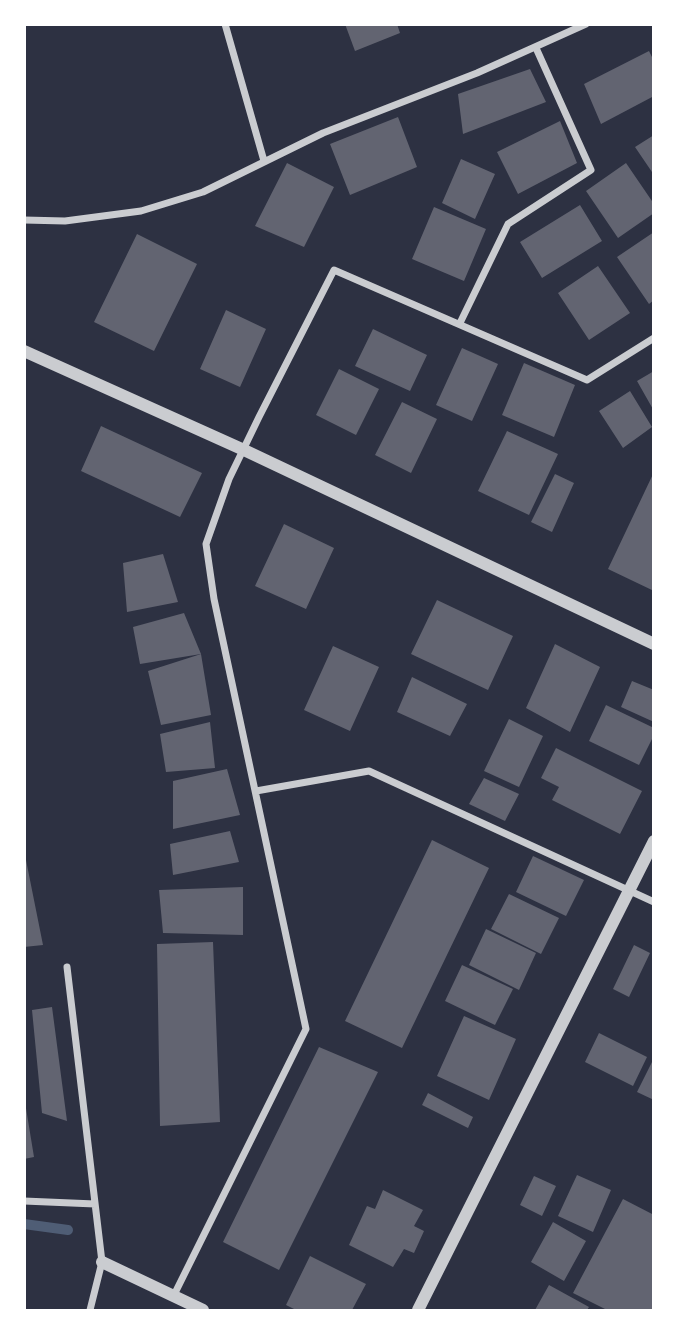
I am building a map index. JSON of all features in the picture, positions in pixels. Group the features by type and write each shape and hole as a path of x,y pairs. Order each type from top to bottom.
{"street":[{"path":"225,24 264,161"},
{"path":"24,220 65,221 141,211 203,192 323,133 536,48 586,24"},
{"path":"460,323 508,224 591,170 536,48"},
{"path":"174,1295 306,1029 214,599 206,544 229,479 334,270 587,380 653,338"},
{"path":"24,351 244,450 653,643"},
{"path":"256,791 369,771 653,902"},
{"path":"418,1311 653,841"},
{"path":"67,967 102,1262 90,1311"},
{"path":"24,1201 95,1204"},
{"path":"102,1262 203,1311"}],"building":[{"path":"345,24 397,24 400,33 355,51"},
{"path":"649,51 654,61 654,96 601,124 584,84"},
{"path":"530,69 546,102 463,134 458,94"},
{"path":"398,117 417,167 350,195 330,144"},
{"path":"560,121 577,163 518,194 497,152"},
{"path":"654,135 654,175 635,147"},
{"path":"461,159 495,174 475,219 442,203"},
{"path":"287,163 334,187 304,247 255,226"},
{"path":"626,163 654,204 654,213 618,238 586,191"},
{"path":"580,205 602,241 542,278 520,242"},
{"path":"434,207 486,229 464,281 412,259"},
{"path":"654,232 654,300 649,304 617,257"},
{"path":"137,234 197,264 154,351 94,322"},
{"path":"598,266 630,313 589,340 558,293"},
{"path":"226,310 266,329 240,387 200,369"},
{"path":"373,329 427,355 410,391 355,366"},
{"path":"462,348 498,364 472,421 436,405"},
{"path":"524,363 575,385 554,437 502,415"},
{"path":"339,369 379,389 356,435 316,415"},
{"path":"654,371 654,411 637,381"},
{"path":"630,391 652,427 623,448 599,411"},
{"path":"402,402 437,419 411,473 375,455"},
{"path":"101,426 202,473 180,517 81,471"},
{"path":"507,431 558,454 529,515 478,491"},
{"path":"654,472 654,591 608,569"},
{"path":"555,474 574,483 552,532 531,522"},
{"path":"284,524 334,548 306,609 255,586"},
{"path":"163,554 178,602 127,612 123,563"},
{"path":"437,600 513,636 488,690 411,654"},
{"path":"184,613 201,654 140,664 133,627"},
{"path":"555,644 600,667 570,732 526,708"},
{"path":"333,646 379,667 350,731 304,710"},
{"path":"201,654 211,715 161,725 148,671"},
{"path":"412,677 467,704 450,736 397,712"},
{"path":"632,681 654,690 654,722 621,707"},
{"path":"606,705 654,728 654,735 639,765 589,741"},
{"path":"509,719 543,736 519,787 484,771"},
{"path":"210,722 215,768 166,772 160,734"},
{"path":"556,748 642,791 620,834 552,800 559,787 541,778"},
{"path":"227,769 240,815 173,829 173,781"},
{"path":"484,778 519,794 505,821 469,804"},
{"path":"230,831 239,862 173,875 170,844"},
{"path":"432,840 489,868 402,1048 345,1021"},
{"path":"533,856 584,880 566,916 516,892"},
{"path":"26,860 43,945 24,947"},
{"path":"243,887 243,935 163,933 159,890"},
{"path":"509,894 559,918 541,954 491,929"},
{"path":"486,929 536,953 519,990 469,965"},
{"path":"213,942 220,1122 160,1126 157,944"},
{"path":"634,945 650,953 629,997 613,989"},
{"path":"462,965 513,989 495,1025 445,1001"},
{"path":"52,1007 67,1121 42,1113 32,1010"},
{"path":"464,1016 516,1039 489,1100 437,1076"},
{"path":"599,1033 647,1057 633,1086 585,1062"},
{"path":"319,1047 378,1072 279,1270 223,1242"},
{"path":"654,1058 654,1100 637,1092"},
{"path":"428,1093 473,1117 468,1128 422,1105"},
{"path":"24,1096 34,1157 24,1159"},
{"path":"577,1175 611,1190 593,1232 558,1216"},
{"path":"534,1176 556,1186 542,1216 520,1205"},
{"path":"383,1190 423,1210 414,1226 424,1231 414,1253 404,1249 393,1267 349,1245 367,1206 375,1209"},
{"path":"623,1199 654,1215 653,1310 607,1310 573,1293"},
{"path":"553,1222 586,1241 564,1281 531,1262"},
{"path":"310,1256 366,1284 352,1310 296,1310 286,1305"},
{"path":"549,1285 589,1307 587,1310 535,1310"}],"waterway":[{"path":"24,1224 68,1230"}]}
